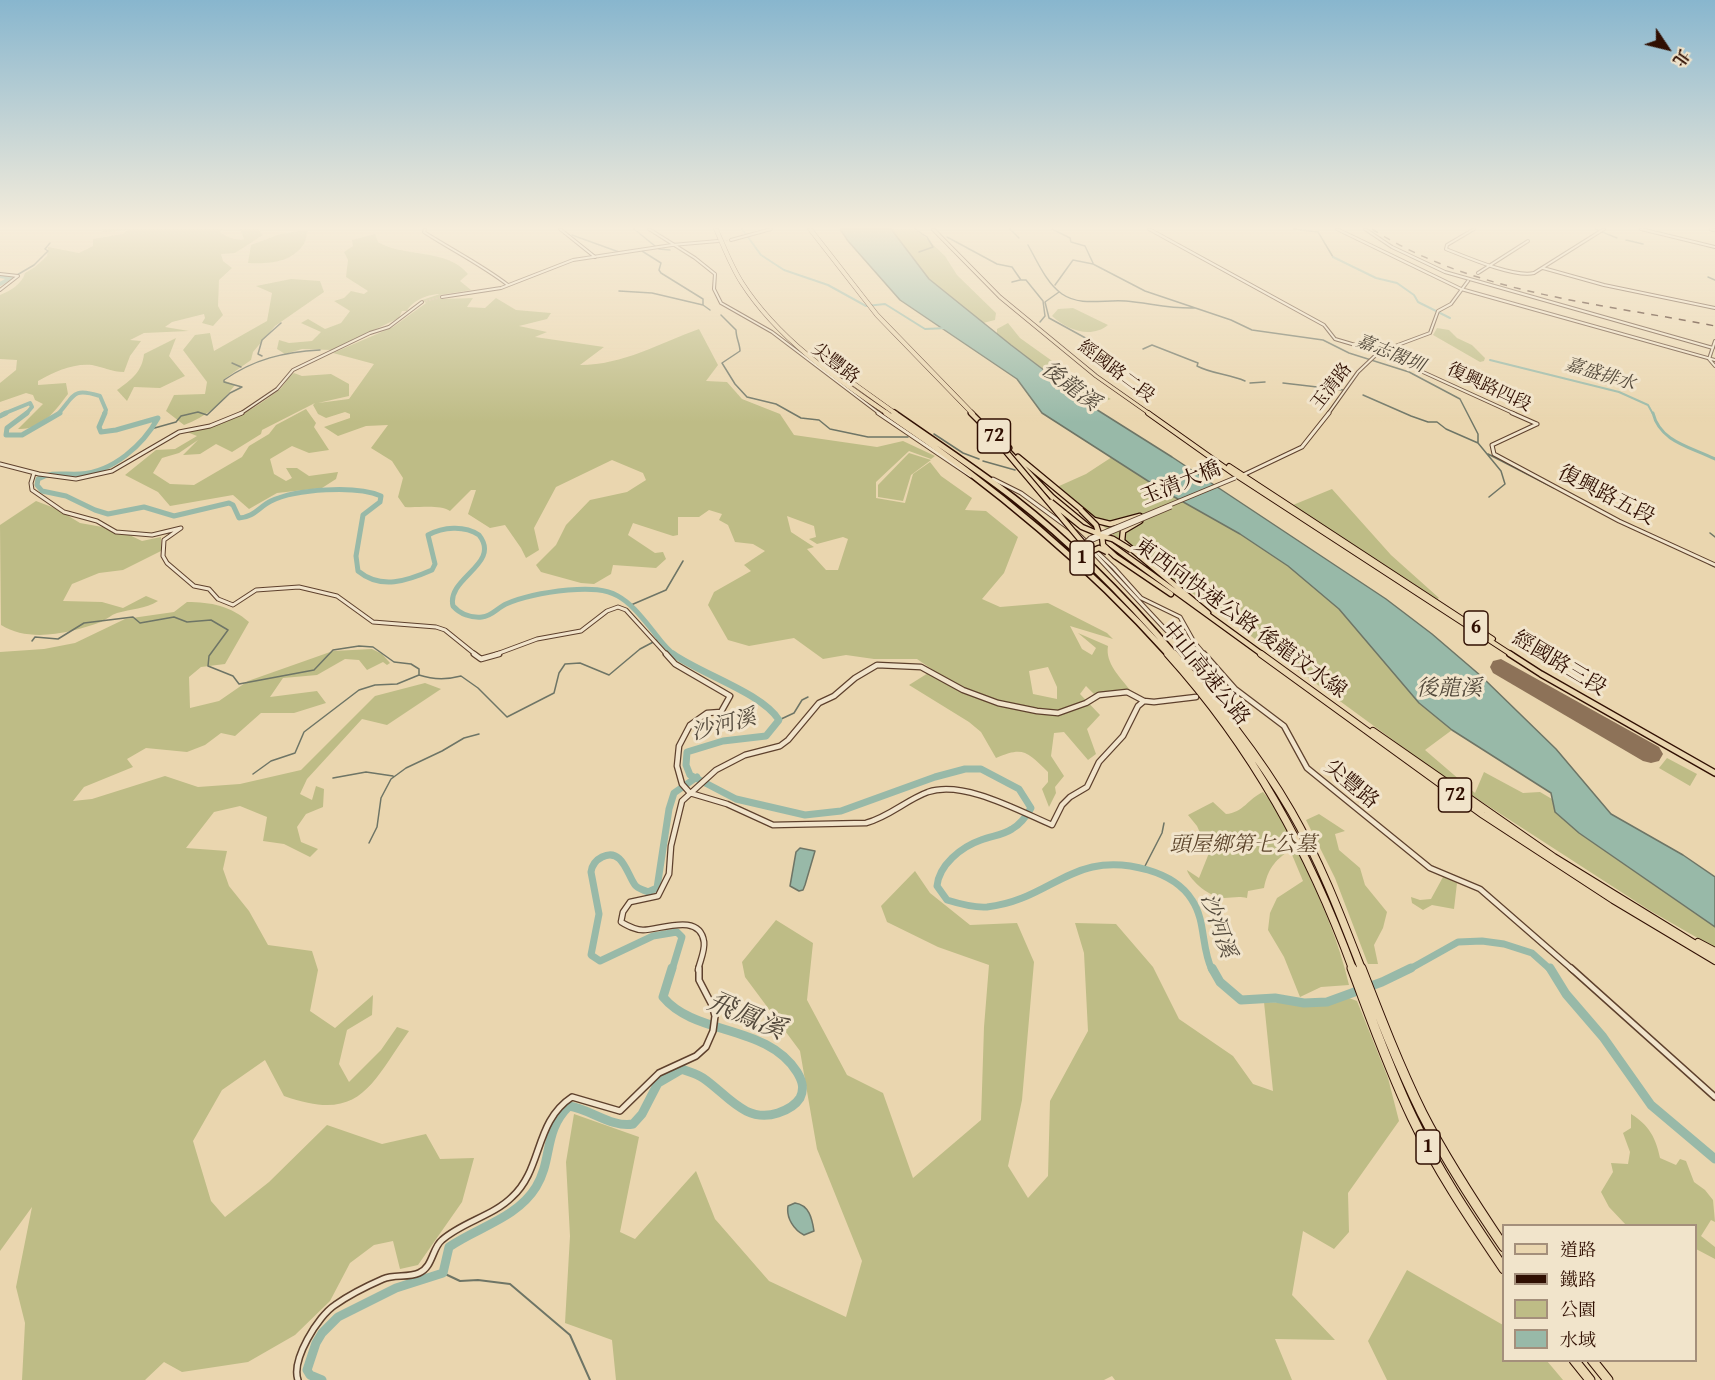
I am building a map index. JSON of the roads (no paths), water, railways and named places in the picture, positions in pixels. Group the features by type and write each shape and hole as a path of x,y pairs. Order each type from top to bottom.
{"highway":[{"name":"中山高速公路","path":"750,293 783,332 842,381 997,491 1024,513 1117,600 1178,668 1243,750 1280,806 1313,871 1355,962 1400,1089 1427,1146 1460,1204 1502,1267"},
{"name":"東西向快速公路 後龍汶水線","path":"861,293 877,315 1071,514 1484,815 1560,867 1670,934"},
{"name":"東西向快速公路 後龍汶水線","path":"863,293 1056,496 1090,525 1207,614 1452,788 1628,904 1715,953"},
{"path":"993,435 1084,544"},
{"path":"1018,457 1096,525 1103,545 1115,556 1196,611 1207,614"},
{"path":"1043,495 1082,527 1113,539 1131,550"},
{"path":"1081,510 1104,524 1121,523 1142,517"},
{"path":"1142,517 1123,531 1122,541 1207,614"},
{"path":"1092,550 1098,548 1115,556"},
{"path":"1670,934 1715,962"},
{"name":"中山高速公路","path":"1375,1015 1437,1143 1470,1199 1502,1246"},
{"path":"1576,1362 1590,1380"},
{"path":"1594,1362 1608,1380"}],"main road":[{"name":"經國路二段","path":"1001,293 1098,374 1238,478"},
{"name":"經國路三段","path":"1238,478 1541,674 1715,772"}],"street":[{"path":"443,297 467,293"},
{"name":"尖豐路","path":"714,293 721,303 772,333 864,403 971,476"},
{"name":"復興路四段","path":"1266,293 1324,325 1335,339 1379,352 1537,424 1492,445"},
{"name":"玉清路","path":"1238,478 1306,444 1327,414 1379,352 1389,345 1424,338 1430,333 1438,312 1450,304 1458,293"},
{"path":"1477,293 1709,359 1715,363"},
{"path":"1520,293 1713,348"},
{"path":"1645,293 1715,308"},
{"path":"0,464 76,479 112,471 179,432 210,426 240,414 277,389 293,370 370,333 389,327 423,302"},
{"path":"1709,359 1715,341"},
{"name":"復興路五段","path":"1492,445 1494,454 1510,464 1619,521 1715,565"},
{"path":"37,473 31,483 32,490 64,512 97,521 116,532 152,535 182,528 164,540 163,556 167,563 194,586 209,589 218,599 233,605 256,590 299,587 337,596 373,622 436,627 445,630 481,658 523,646 537,639 581,631 607,611 618,607 626,610 675,664 730,696 721,712 707,713 690,726 679,746 677,766 682,784 691,791 773,825 866,823 877,820 929,792 956,789 1020,811 1052,825 1062,805 1070,796 1087,787 1099,762 1123,736 1138,706 1144,701"},
{"name":"玉清大橋","path":"1084,544 1085,541 1238,478"},
{"name":"尖豐路","path":"993,479 1009,484 1042,512 1077,533 1114,568 1141,598 1180,617 1194,642 1235,689 1284,726 1307,768 1430,868 1480,889 1497,902 1715,1097"},
{"path":"1101,535 1087,543 1092,550 1166,630 1178,639 1194,642"},
{"path":"1084,544 1092,550"},
{"path":"298,1380 296,1374 299,1360 310,1334 333,1306 385,1278 420,1273 432,1260 440,1241 519,1192 526,1181 535,1155 558,1106 572,1097 620,1111 626,1108 640,1090 661,1072 671,1065 699,1054 711,1034 716,1017 698,978 705,943 702,935 694,927 687,925 636,930 621,922 623,912 630,902 658,896 664,888 669,874 671,846 682,801 716,771 745,755 780,746 788,740 819,703 834,696 872,667 884,663 921,667 941,681 963,690 998,703 1037,711 1058,713 1066,708 1086,703 1099,695 1127,692 1144,701 1154,702 1196,697"},
{"path":"1214,693 1235,689"}],"water":[{"name":"後龍溪","path":"894,293 947,293 1091,406 1386,599 1432,634 1481,676 1556,749 1611,814 1683,855 1715,877 1715,927 1579,833 1555,812 1551,793 1452,730 1419,703 1339,609 1288,566 1240,534 1162,490 1042,413 1017,379 900,300"},
{"path":"800,848 815,851 803,890 799,891 790,886 796,852"},
{"path":"795,1203 807,1209 814,1231 804,1235 792,1223 788,1215 788,1206"}],"waterway":[{"path":"654,293 703,305"},
{"path":"694,293 703,299 703,305"},
{"path":"843,293 866,306 885,304 925,329 947,328"},
{"path":"1037,293 1043,301 1045,316 1040,322"},
{"path":"1057,293 1045,302 1049,318 1091,341"},
{"path":"1061,293 1069,298 1085,301 1126,301 1195,308"},
{"name":"嘉志閣圳","path":"1152,293 1231,320 1252,330 1323,340 1349,353 1409,372 1460,399 1478,434 1478,443"},
{"path":"1412,293 1418,302 1450,318"},
{"path":"703,305 710,310"},
{"path":"721,315 736,330 740,351 722,363 735,384 747,397 776,404 801,418 819,420 830,429 868,437 908,437"},
{"path":"262,356 258,354 262,340 281,323"},
{"path":"1143,349 1152,345 1198,363 1197,366 1203,369 1245,381"},
{"path":"151,429 176,422 181,416 198,412 207,415 230,393 242,387 224,382 224,380 247,367 282,355 320,350"},
{"name":"嘉盛排水","path":"1490,360 1619,392 1648,405 1653,414"},
{"path":"232,363 241,367"},
{"path":"1250,383 1265,382"},
{"path":"1283,383 1343,390"},
{"name":"沙河溪","path":"58,414 74,395 84,392 100,396 106,410 104,414"},
{"path":"1363,395 1411,416 1428,422 1437,422 1446,429 1478,443"},
{"name":"沙河溪","path":"3,414 30,403 32,407 27,413"},
{"name":"沙河溪","path":"0,416 6,413"},
{"name":"沙河溪","path":"27,413 7,428 6,435 22,435 60,413"},
{"name":"沙河溪","path":"105,413 99,427 101,432 158,418 144,438 115,463 92,472 53,474 43,477 38,479 37,485 42,491 66,496 108,514 144,507 174,516 229,503 233,505 239,518 253,514 271,501 310,491 357,490 370,493 381,496 380,502 363,515 356,556 358,571 367,577 394,582 432,570 435,564 428,535 440,530 460,528 479,535 484,545 484,554 479,563 457,587 453,596 453,606 462,613 482,617 520,599 560,591 584,589 608,592 618,596 635,609 663,644 675,655"},
{"name":"嘉盛排水","path":"1653,413 1662,431 1669,437 1715,459"},
{"path":"934,434 963,453 979,459"},
{"path":"1478,443 1501,471 1505,484 1489,497"},
{"path":"1488,454 1554,488"},
{"path":"983,461 1015,470"},
{"path":"1710,533 1715,537"},
{"path":"631,605 666,590 683,561"},
{"path":"1709,564 1715,567"},
{"path":"32,641 35,637 58,639 84,623 133,617 140,623 174,617 187,622 211,620 228,630 209,656 208,666 233,676 239,684 314,670 333,650 359,646 373,647 394,662 411,664 419,669 419,675"},
{"path":"419,675 440,679 461,676 478,688 507,717 554,693 559,673 565,664 580,663 609,675 640,649 659,639"},
{"name":"沙河溪","path":"673,654 759,701 779,720 766,736 723,741 687,752 686,765 690,775 696,778"},
{"path":"253,774 271,761 295,753 304,732 359,690 375,685 397,684 419,675"},
{"path":"779,720 794,713 802,700 808,697"},
{"path":"369,843 377,827 381,798 391,779 406,768 464,738 479,734"},
{"name":"沙河溪","path":"696,778 736,799 805,815 841,811 935,777 965,769 981,769 1019,789 1031,808 1015,827 1005,833 973,843 952,858 942,871 937,886 947,900 987,907 1029,895 1081,870 1122,865 1148,870 1173,881 1192,900 1199,917 1212,970"},
{"path":"333,778 366,772 393,776"},
{"name":"飛鳳溪","path":"672,970 682,937 677,932 653,936 600,961 591,955 599,914 591,872 593,865 600,858 614,856 623,863 638,888 648,892 657,888 669,809 674,793 696,778"},
{"path":"1144,868 1162,833 1164,823"},
{"name":"沙河溪","path":"1408,970 1458,942 1482,941 1504,944 1532,953 1551,970"},
{"name":"飛鳳溪","path":"322,1380 310,1375 307,1370 316,1343 322,1333 338,1317 396,1288 443,1273 449,1247 508,1214 528,1198 541,1177 555,1125 569,1106 609,1121 633,1124 642,1114 658,1083 682,1069 703,1078 737,1106 756,1114 778,1113 798,1101 803,1087 797,1072 784,1057 750,1037 693,1018 677,1009 663,997 672,968"},
{"name":"沙河溪","path":"1212,968 1220,982 1241,1000 1275,998 1304,1003 1327,1002 1382,982 1411,968"},
{"name":"沙河溪","path":"1550,968 1566,994 1603,1037 1651,1105 1715,1159"},
{"path":"443,1273 460,1281 478,1280 510,1284 570,1335 590,1380"}],"tunnel":[{"path":"422,302 442,297"}],"railway":[{"path":"1540,293 1715,326"}],"park label":[{"name":"頭屋鄉第七公墓","path":"1243,846"}]}
